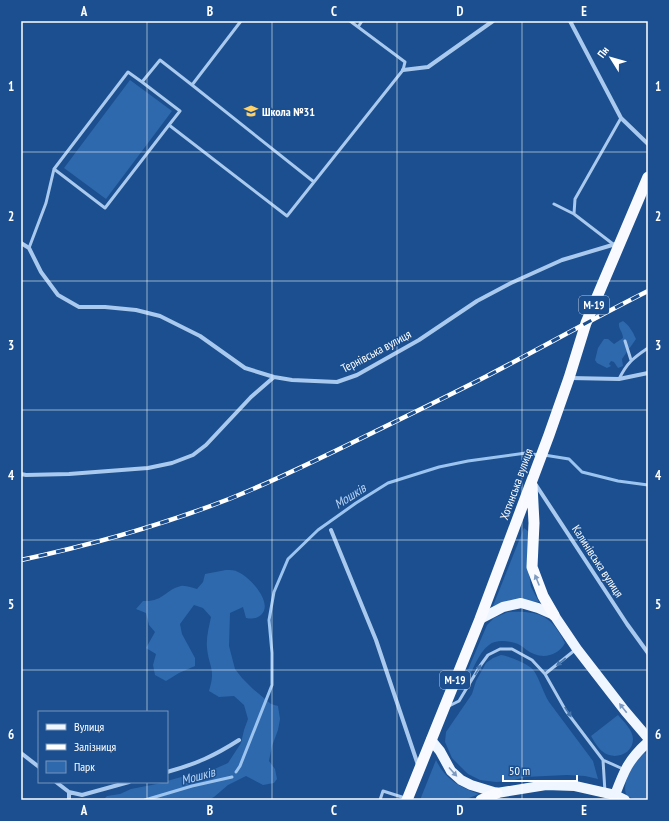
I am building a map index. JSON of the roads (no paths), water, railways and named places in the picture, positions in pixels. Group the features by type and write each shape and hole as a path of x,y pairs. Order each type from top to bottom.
{"highway":[{"name":"Хотинська вулиця","path":"407,799 480,619 569,378 586,323 617,244 648,177"},
{"path":"532,480 534,523 532,567 543,596 554,615"},
{"path":"481,800 497,793"}],"main road":[{"path":"480,619 503,608 522,603 554,615 577,649 624,711 648,738"},
{"path":"431,740 440,751 451,771 461,780 471,785 497,793 546,785 575,786 610,794 625,800"},
{"path":"610,794 635,753 648,742"}],"street":[{"path":"403,70 428,67 493,21"},
{"path":"570,21 620,118 648,144"},
{"path":"21,243 29,248"},
{"name":"Тернівська вулиця","path":"29,248 41,272 58,295 79,307 105,307 136,310 160,316 200,336 245,368 274,377 292,380 337,382 357,375 419,340 477,301 497,290 562,260 617,244"},
{"path":"569,378 619,379 648,373"},
{"path":"21,474 70,474 148,468 172,463 193,455 206,446 251,397 274,377"},
{"name":"Калинівська вулиця","path":"532,480 627,624 648,653"},
{"path":"331,530 376,640 419,769"},
{"path":"168,772 192,765 211,757 239,740"},
{"path":"21,753 38,766"},
{"path":"57,783 69,792 82,795 126,783"},
{"path":"69,792 69,800"}],"lane":[{"path":"192,85 241,21"},
{"path":"168,125 287,216 403,70 405,62 350,21"},
{"path":"358,27 362,21"},
{"path":"142,82 160,60 314,182"},
{"path":"29,248 46,203 54,169 128,72 180,111 105,208 54,169"},
{"path":"574,214 575,199 620,118"},
{"path":"554,204 574,214 617,244"},
{"path":"625,341 630,360"},
{"path":"619,379 630,360 648,348"},
{"path":"444,708 459,701 488,655 500,649 512,649 532,660 545,674 570,716 603,760 610,794"},
{"path":"545,674 577,649"},
{"path":"603,760 624,770"},
{"path":"380,800 383,791 407,799"}],"waterway":[{"name":"Мошків","path":"236,772 240,766 272,685 272,653 269,620 274,592 288,559 318,530 356,503 388,483 439,467 468,461 526,453 539,455"},
{"name":"Мошків","path":"544,455 569,459 582,472 618,481 648,485"},
{"name":"Мошків","path":"145,800 192,786 232,777"}],"railway":[{"path":"21,560 74,548 152,526 248,491 321,458 459,390 648,291"}],"place":[{"name":"Школа №31","path":"251,111"}]}
